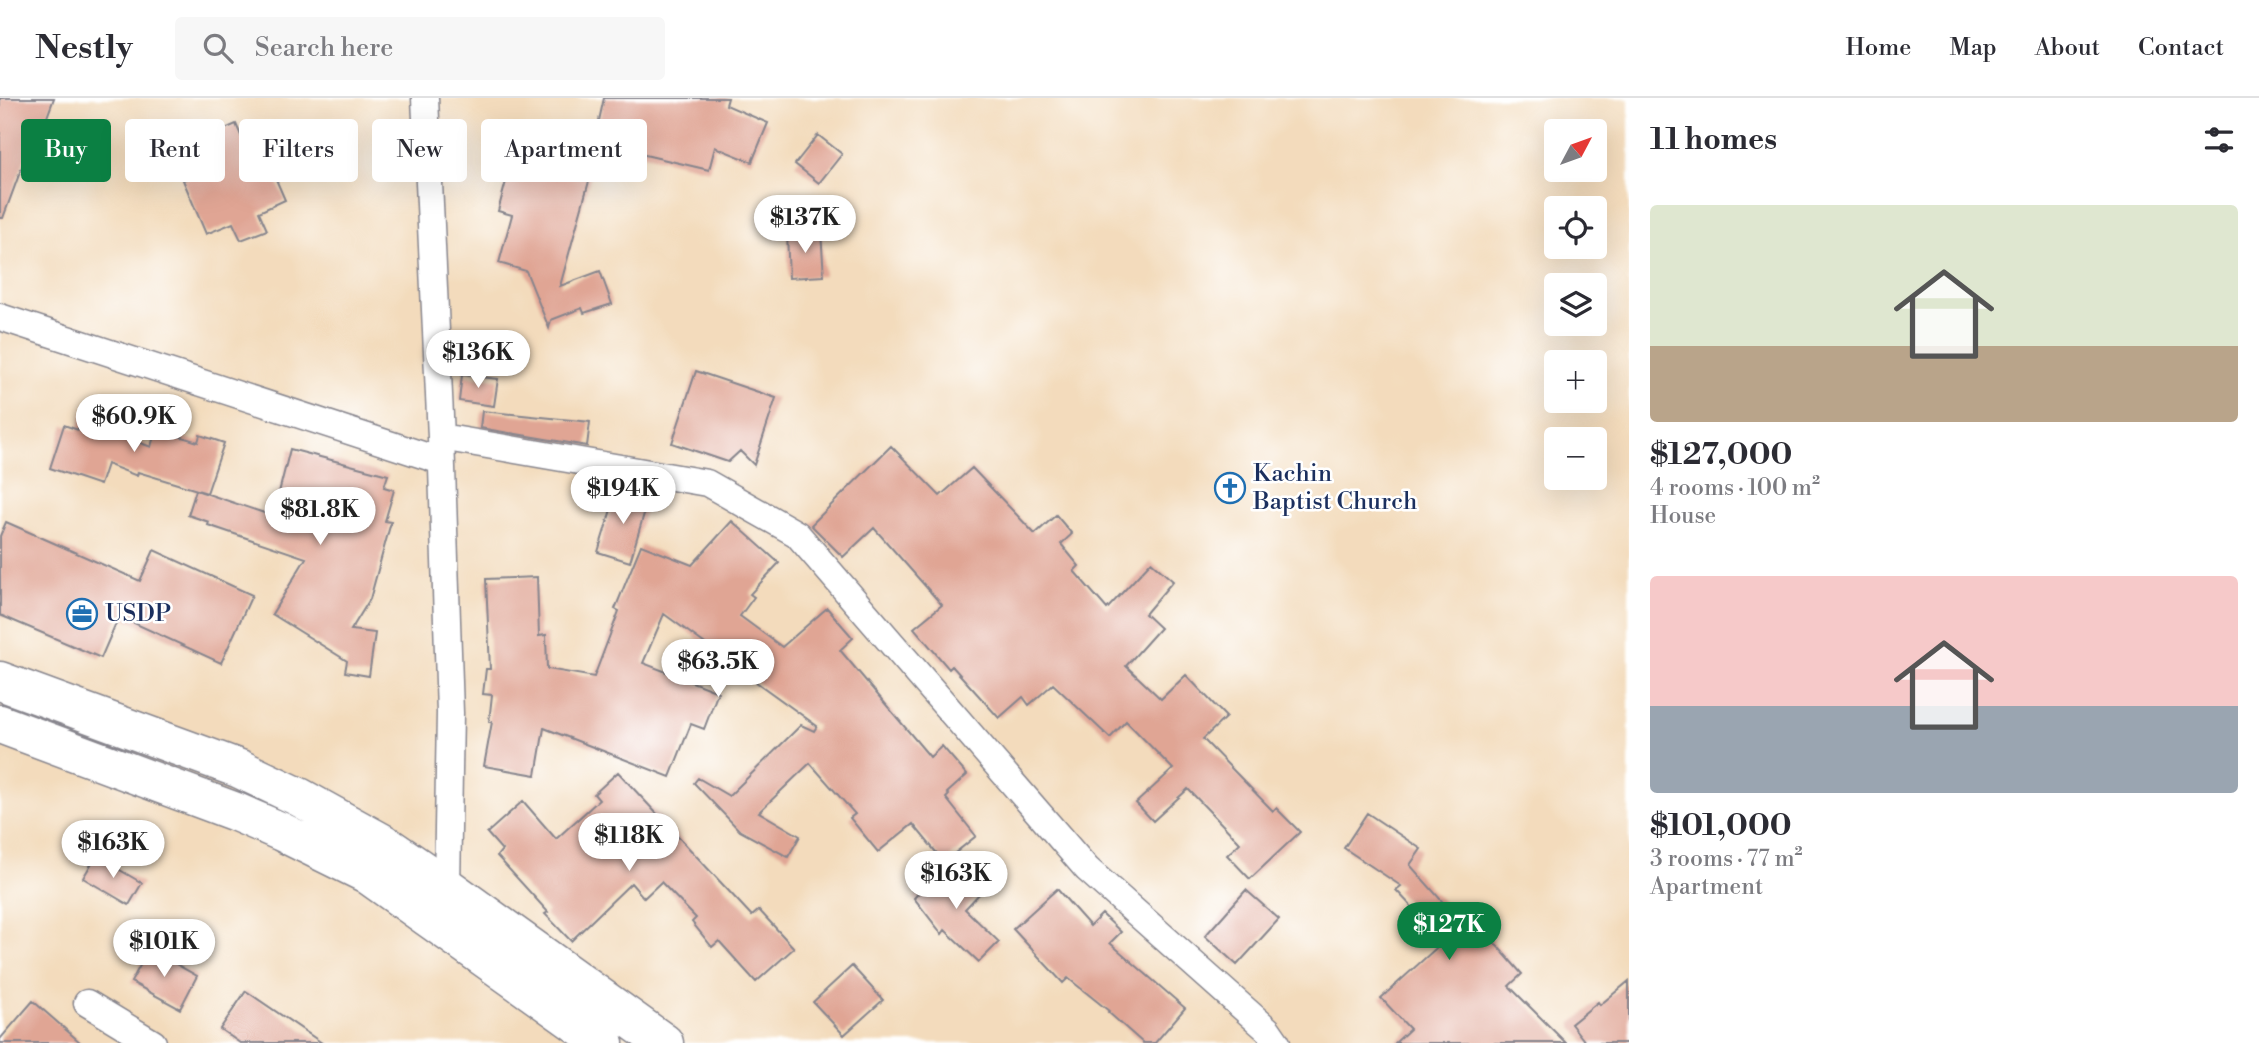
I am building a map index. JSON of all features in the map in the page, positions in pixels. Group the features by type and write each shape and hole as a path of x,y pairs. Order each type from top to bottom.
{"main road":[{"path":"0,681 240,769 299,797 384,844 664,1043"},
{"path":"0,724 146,777 282,832 367,874 604,1043"}],"street":[{"path":"425,98 450,713 447,887 440,925"},
{"path":"0,317 441,449 708,483 797,534 1087,869 1268,1030 1277,1043"},
{"path":"87,1003 153,1043"}],"building":[{"path":"0,98 54,98 46,119 21,119 21,169 3,218 0,218"},
{"path":"604,98 728,98 726,105 768,123 752,162 715,147 709,170 647,155 647,119 599,119"},
{"path":"236,124 239,131 239,182 277,182 285,200 259,212 267,230 241,240 233,223 206,234 184,182 225,182 225,129"},
{"path":"818,135 842,154 819,183 795,164"},
{"path":"506,182 589,182 560,286 600,271 612,304 584,313 582,308 551,320 549,328 526,271 499,263 512,215 498,211"},
{"path":"821,232 824,276 789,278 787,234"},
{"path":"696,371 776,398 754,465 740,451 728,462 672,443"},
{"path":"462,375 498,379 494,406 459,401"},
{"path":"85,406 113,414 108,431 151,447 156,429 198,442 200,435 224,443 207,493 138,472 137,476 107,464 100,485 50,468 64,425 78,430"},
{"path":"482,411 590,422 587,446 480,428"},
{"path":"891,446 940,496 972,468 1035,534 1056,515 1072,534 1061,544 1079,566 1074,571 1107,609 1151,562 1173,581 1145,614 1160,628 1126,666 1161,699 1186,675 1226,717 1203,739 1273,811 1276,808 1300,832 1250,879 1227,855 1240,843 1188,789 1153,821 1136,803 1173,769 1126,721 1110,738 1053,684 1029,705 1023,697 999,718 952,666 949,669 914,628 942,605 874,528 843,557 811,525"},
{"path":"290,449 388,475 384,487 394,490 385,521 391,522 370,599 351,630 375,633 369,676 345,672 347,661 272,614 306,558 208,525 209,522 188,515 196,490 273,516"},
{"path":"617,490 648,500 630,562 598,552"},
{"path":"732,521 779,563 750,594 754,597 740,616 782,647 827,608 853,638 840,650 930,757 942,746 967,775 947,793 949,795 946,798 976,836 944,862 913,824 878,852 850,818 855,814 810,763 759,812 800,836 788,857 740,831 694,783 698,778 729,796 801,725 814,731 817,726 752,679 732,656 730,662 664,614 643,663 718,692 704,729 691,724 670,777 544,728 536,775 484,766 492,722 489,722 492,695 483,694 486,669 490,669 486,579 537,577 539,636 546,635 547,669 594,677 619,611 615,609 641,545 692,565"},
{"path":"6,522 140,581 154,550 252,595 221,663 119,616 101,658 0,615 0,536"},
{"path":"618,772 752,916 759,910 794,948 756,982 719,941 712,947 692,922 696,918 661,882 644,898 631,883 571,941 497,856 502,850 487,833 523,801 556,839 599,800 594,794"},
{"path":"1367,813 1421,849 1410,865 1448,908 1453,902 1471,921 1473,919 1522,974 1509,986 1566,1043 1395,1043 1410,1029 1381,998 1444,941 1396,890 1401,886 1344,848"},
{"path":"96,856 142,883 129,905 83,878"},
{"path":"948,861 981,892 965,909 999,942 979,962 945,930 942,934 914,898"},
{"path":"1057,889 1090,926 1102,914 1121,932 1110,943 1185,1008 1155,1043 1143,1043 1068,978 1063,983 1013,929"},
{"path":"1246,890 1279,919 1237,965 1205,936"},
{"path":"149,949 197,976 180,1009 131,982"},
{"path":"852,966 883,1000 844,1035 813,1002"},
{"path":"1629,981 1629,1043 1586,1043 1571,1024"},
{"path":"246,991 322,1043 240,1043 220,1029"},
{"path":"33,1001 81,1043 0,1043 0,1039"}],"place":[{"name":"Kachin Baptist Church","path":"1230,488"},
{"name":"USDP","path":"82,614"}]}
